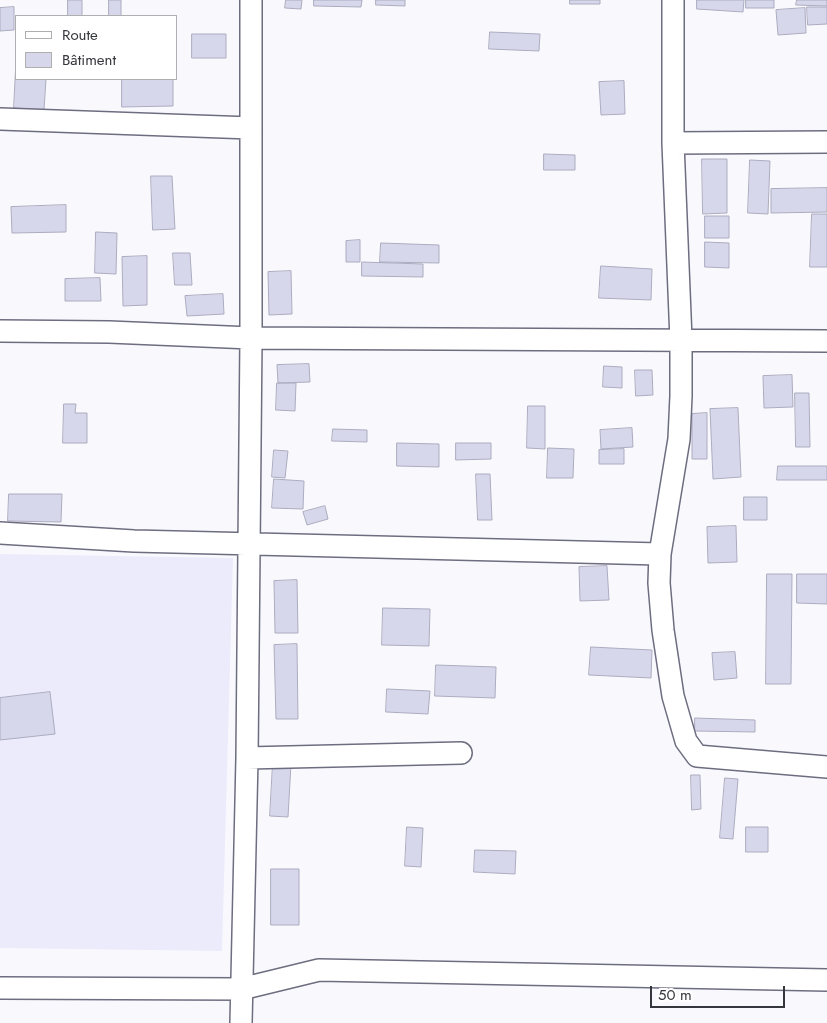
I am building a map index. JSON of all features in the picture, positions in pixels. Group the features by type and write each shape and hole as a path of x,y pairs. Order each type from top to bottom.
{"street":[{"path":"242,1023 241,989 247,758 251,338 251,0"},
{"path":"673,0 672,143 681,340 679,439 660,554 659,583 663,630 673,696 686,741 697,756 827,767"},
{"path":"0,119 251,128"},
{"path":"672,143 827,142"},
{"path":"0,331 109,332 251,338 827,341"},
{"path":"0,533 134,541 660,554"},
{"path":"247,758 461,753"},
{"path":"0,988 241,989 319,970 827,980"}],"shaded area":[{"path":"0,554 233,558 222,951 0,948"}],"building":[{"path":"68,0 82,0 82,15 68,15"},
{"path":"109,0 121,0 121,15 109,15"},
{"path":"286,0 302,0 301,9 285,8"},
{"path":"314,0 362,0 361,7 314,6"},
{"path":"376,0 405,0 405,6 376,5"},
{"path":"570,0 600,0 600,4 570,4"},
{"path":"697,0 744,0 743,12 697,9"},
{"path":"746,0 774,0 774,8 746,8"},
{"path":"797,0 827,0 827,6 796,5"},
{"path":"14,7 14,30 0,31 0,8"},
{"path":"807,7 827,7 827,24 808,25"},
{"path":"805,8 806,33 778,35 776,10"},
{"path":"490,32 540,34 539,51 489,49"},
{"path":"192,34 226,34 226,58 192,58"},
{"path":"15,80 46,80 44,110 14,108"},
{"path":"122,80 173,80 173,106 122,107"},
{"path":"624,81 625,114 601,115 599,82"},
{"path":"544,154 575,155 575,170 544,170"},
{"path":"702,159 727,159 727,213 703,214"},
{"path":"750,160 770,161 768,214 748,213"},
{"path":"151,176 172,176 175,229 153,230"},
{"path":"827,188 827,212 771,213 771,189"},
{"path":"66,205 66,232 12,233 11,207"},
{"path":"812,214 827,214 827,267 810,267"},
{"path":"705,216 729,216 729,238 705,238"},
{"path":"96,232 117,233 116,274 95,273"},
{"path":"360,240 360,262 346,262 346,241"},
{"path":"705,242 729,243 729,268 705,267"},
{"path":"381,243 439,245 439,263 380,262"},
{"path":"173,253 190,253 192,285 175,285"},
{"path":"147,256 147,305 123,306 122,257"},
{"path":"362,262 423,264 423,277 362,276"},
{"path":"601,266 652,269 651,300 599,298"},
{"path":"291,271 292,314 269,315 268,272"},
{"path":"100,278 101,301 65,301 65,279"},
{"path":"223,294 224,314 187,316 185,296"},
{"path":"309,364 310,382 278,383 277,365"},
{"path":"604,366 622,367 622,388 603,387"},
{"path":"635,370 652,370 653,395 636,396"},
{"path":"792,375 793,407 764,408 763,376"},
{"path":"277,383 296,383 295,411 276,410"},
{"path":"795,393 809,393 810,447 796,447"},
{"path":"64,404 76,404 75,413 87,413 87,443 63,443"},
{"path":"528,406 545,406 545,449 527,448"},
{"path":"738,408 741,477 713,479 710,409"},
{"path":"707,413 707,459 692,459 692,414"},
{"path":"632,428 633,447 601,449 600,430"},
{"path":"333,429 367,430 367,442 332,441"},
{"path":"397,443 439,444 439,467 397,466"},
{"path":"456,443 491,443 491,459 456,460"},
{"path":"548,448 574,449 573,478 547,478"},
{"path":"624,449 624,464 599,464 599,450"},
{"path":"274,450 288,451 285,478 272,477"},
{"path":"778,466 827,466 827,480 777,480"},
{"path":"476,474 490,474 492,520 478,520"},
{"path":"274,479 304,481 303,509 272,508"},
{"path":"9,494 62,494 61,522 8,521"},
{"path":"744,497 767,497 767,520 744,520"},
{"path":"325,506 328,519 307,525 303,512"},
{"path":"736,526 737,562 708,563 707,527"},
{"path":"607,566 609,600 580,601 579,567"},
{"path":"767,574 792,574 791,684 766,684"},
{"path":"797,574 827,574 827,604 797,603"},
{"path":"297,580 298,633 275,633 274,581"},
{"path":"383,608 430,609 429,646 382,645"},
{"path":"297,644 298,719 276,719 274,645"},
{"path":"591,647 652,650 651,678 589,675"},
{"path":"735,652 737,678 714,680 712,653"},
{"path":"436,665 496,667 495,698 435,696"},
{"path":"387,689 430,691 428,714 386,712"},
{"path":"50,692 55,734 0,740 0,698"},
{"path":"695,718 755,720 755,732 695,731"},
{"path":"273,763 291,764 288,817 270,816"},
{"path":"691,775 700,775 701,809 692,810"},
{"path":"725,778 738,779 733,839 720,838"},
{"path":"407,827 423,828 421,867 405,866"},
{"path":"746,827 768,827 768,852 746,852"},
{"path":"475,850 516,851 515,874 474,872"},
{"path":"271,869 299,869 299,925 271,925"}]}
